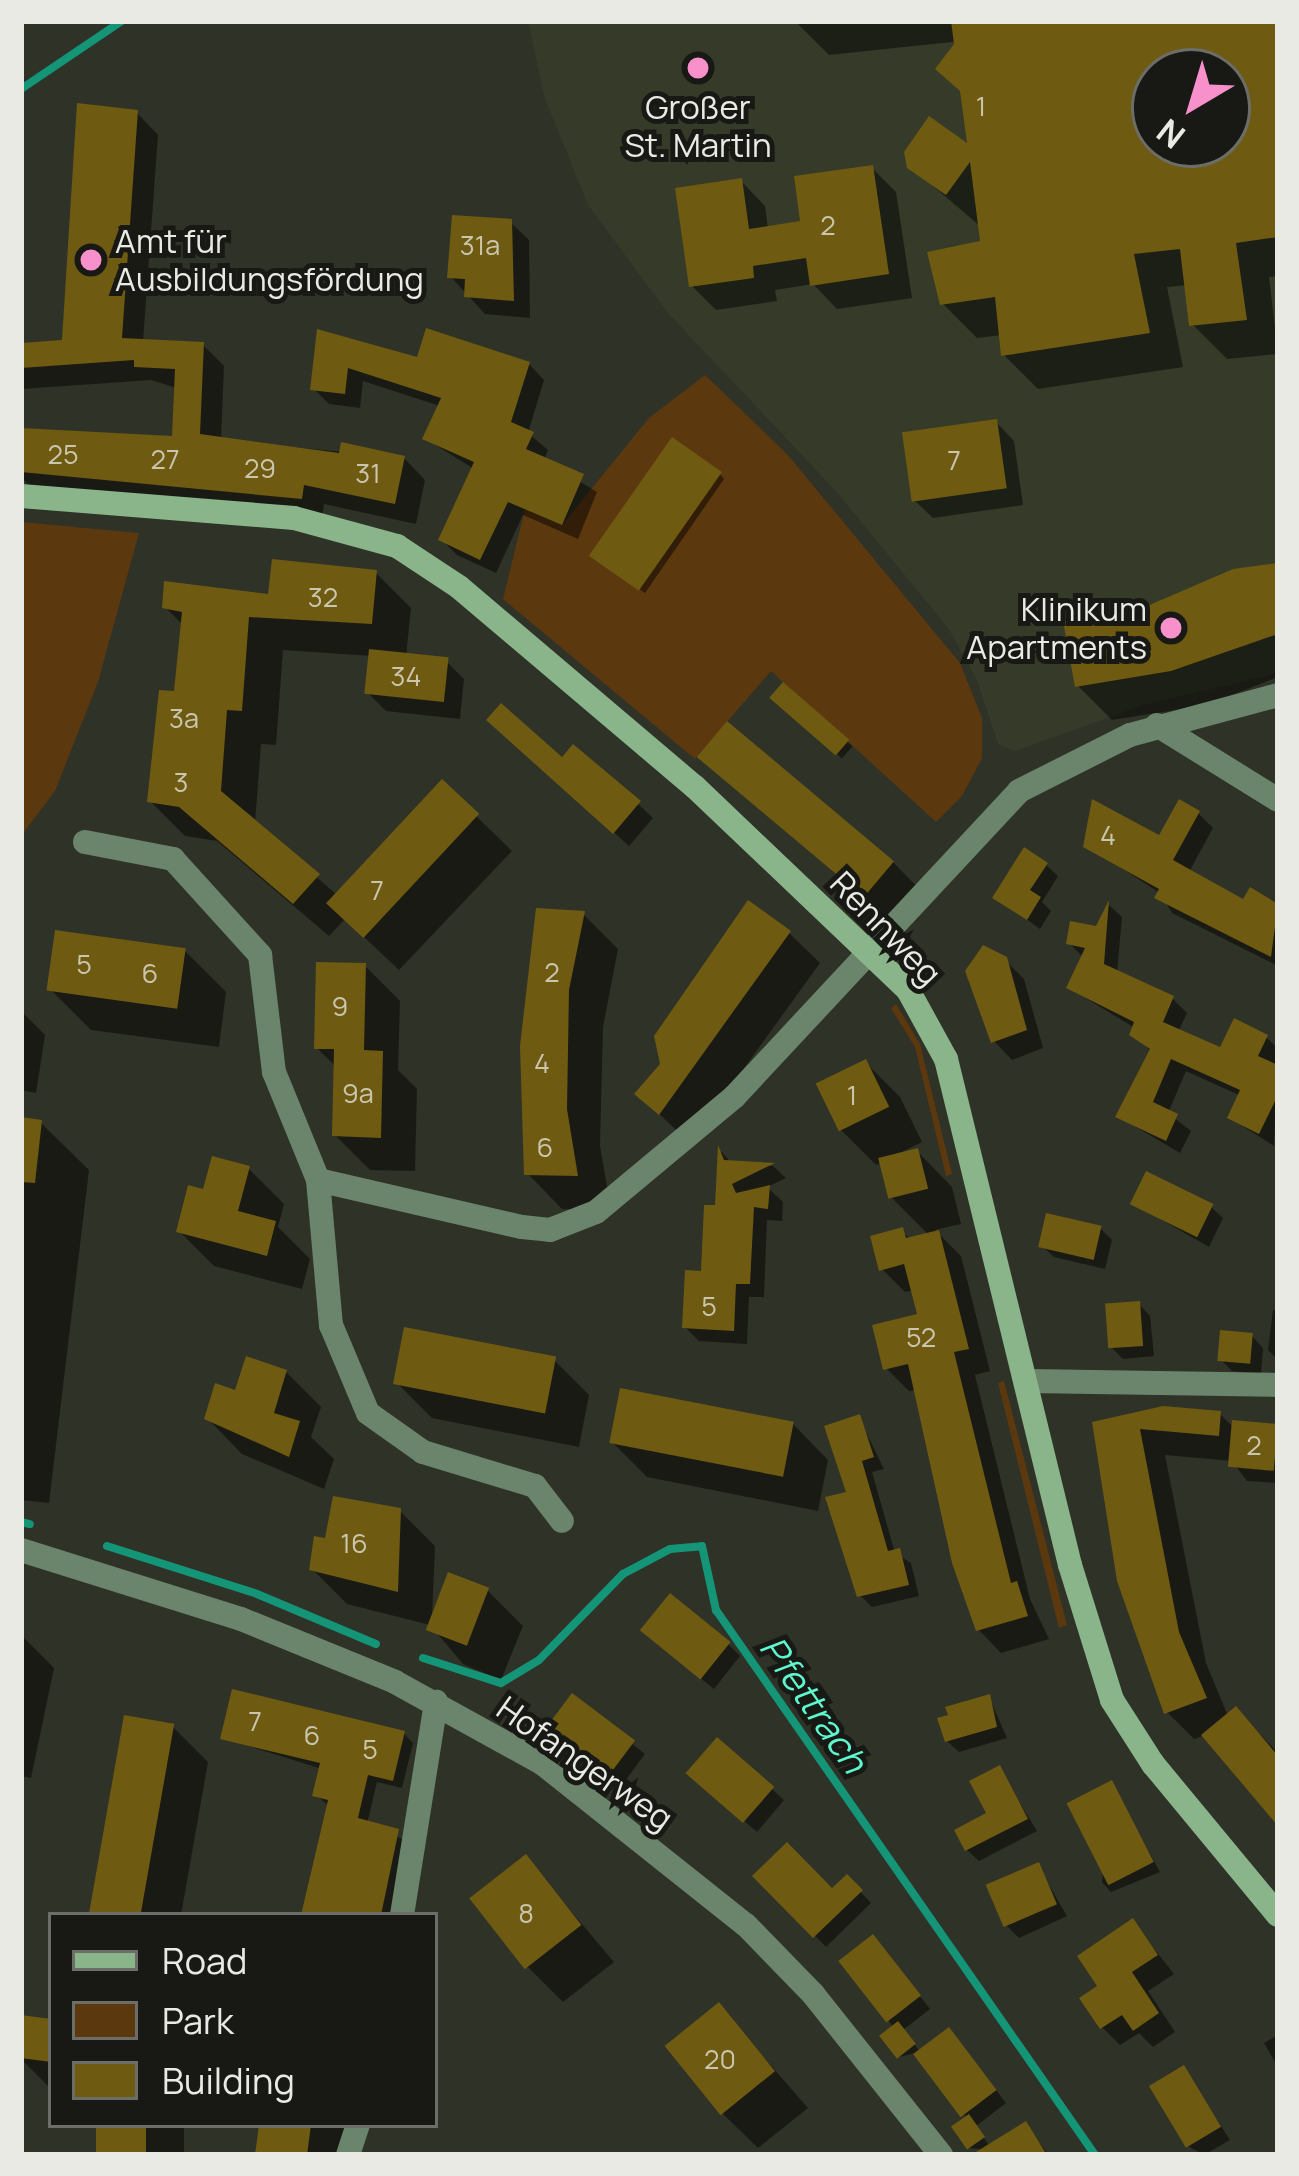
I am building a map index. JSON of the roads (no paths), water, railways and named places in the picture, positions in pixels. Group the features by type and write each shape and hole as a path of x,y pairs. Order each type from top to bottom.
{"main road":[{"name":"Rennweg","path":"21,496 295,518 397,546 459,587 695,788 908,990 946,1059 1070,1565 1112,1700 1153,1764 1278,1915"}],"street":[{"path":"318,1180 494,1222 566,1226 686,1142 1019,791 1079,755 1157,725 1278,695"},
{"path":"1157,725 1278,800"},
{"path":"85,842 172,859 250,938 266,972 274,1072 318,1180 332,1325 368,1413 423,1452 535,1486 562,1521"},
{"path":"1028,1381 1278,1385"},
{"name":"Hofangerweg","path":"21,1550 241,1619 436,1702 542,1763 746,1925 871,2062 941,2155"},
{"path":"402,1912 436,1702"}],"waterway":[{"path":"21,89 122,21"},
{"name":"Pfettrach","path":"21,1522 30,1524"},
{"name":"Pfettrach","path":"107,1546 257,1594 376,1644"},
{"name":"Pfettrach","path":"423,1658 501,1683 539,1660 623,1574 670,1549 702,1546 716,1610 1095,2155"}],"place":[{"name":"Großer St. Martin","path":"698,68"},
{"name":"Amt für Ausbildungsfördung","path":"91,260"},
{"name":"Klinikum Apartments","path":"1171,628"}]}
